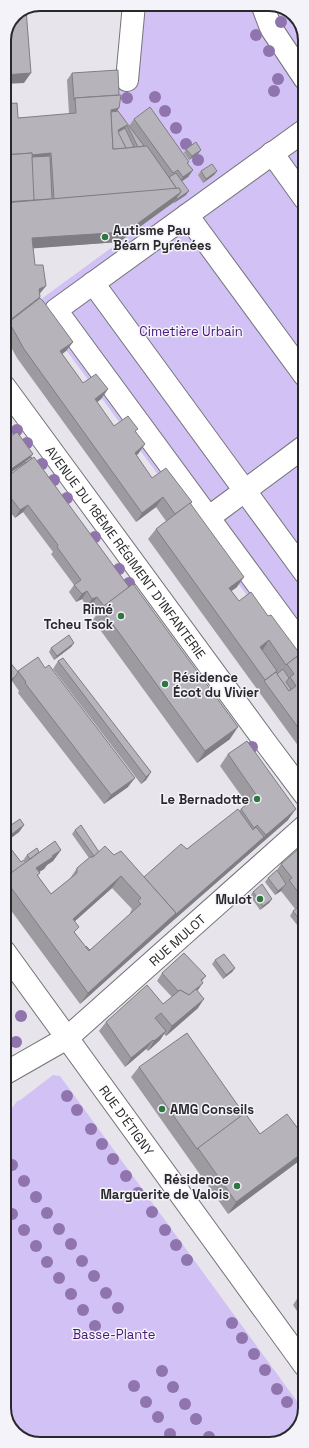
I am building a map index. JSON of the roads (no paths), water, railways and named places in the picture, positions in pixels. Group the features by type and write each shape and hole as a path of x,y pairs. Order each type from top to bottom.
{"street":[{"path":"126,80 133,11"},
{"path":"265,11 271,28 298,69"},
{"path":"298,135 56,310 298,640"},
{"path":"272,153 298,189"},
{"path":"187,215 298,366"},
{"path":"93,283 298,563"},
{"name":"AVENUE DU 18ÈME RÉGIMENT D'INFANTERIE","path":"11,396 298,786"},
{"path":"208,518 298,451"},
{"name":"RUE MULOT","path":"11,1070 67,1038 298,832"},
{"name":"RUE D'ÉTIGNY","path":"11,961 298,1356"}],"place":[{"name":"Autisme Pau Béarn Pyrénées","path":"105,237"},
{"name":"Rimé Tcheu Tsok","path":"121,616"},
{"name":"Résidence Écot du Vivier","path":"165,684"},
{"name":"Le Bernadotte","path":"257,799"},
{"name":"Mulot","path":"260,899"},
{"name":"AMG Conseils","path":"162,1109"},
{"name":"Résidence Marguerite de Valois","path":"237,1186"}],"park label":[{"name":"Cimetière Urbain","path":"191,331"},
{"name":"Basse-Plante","path":"114,1334"}]}
